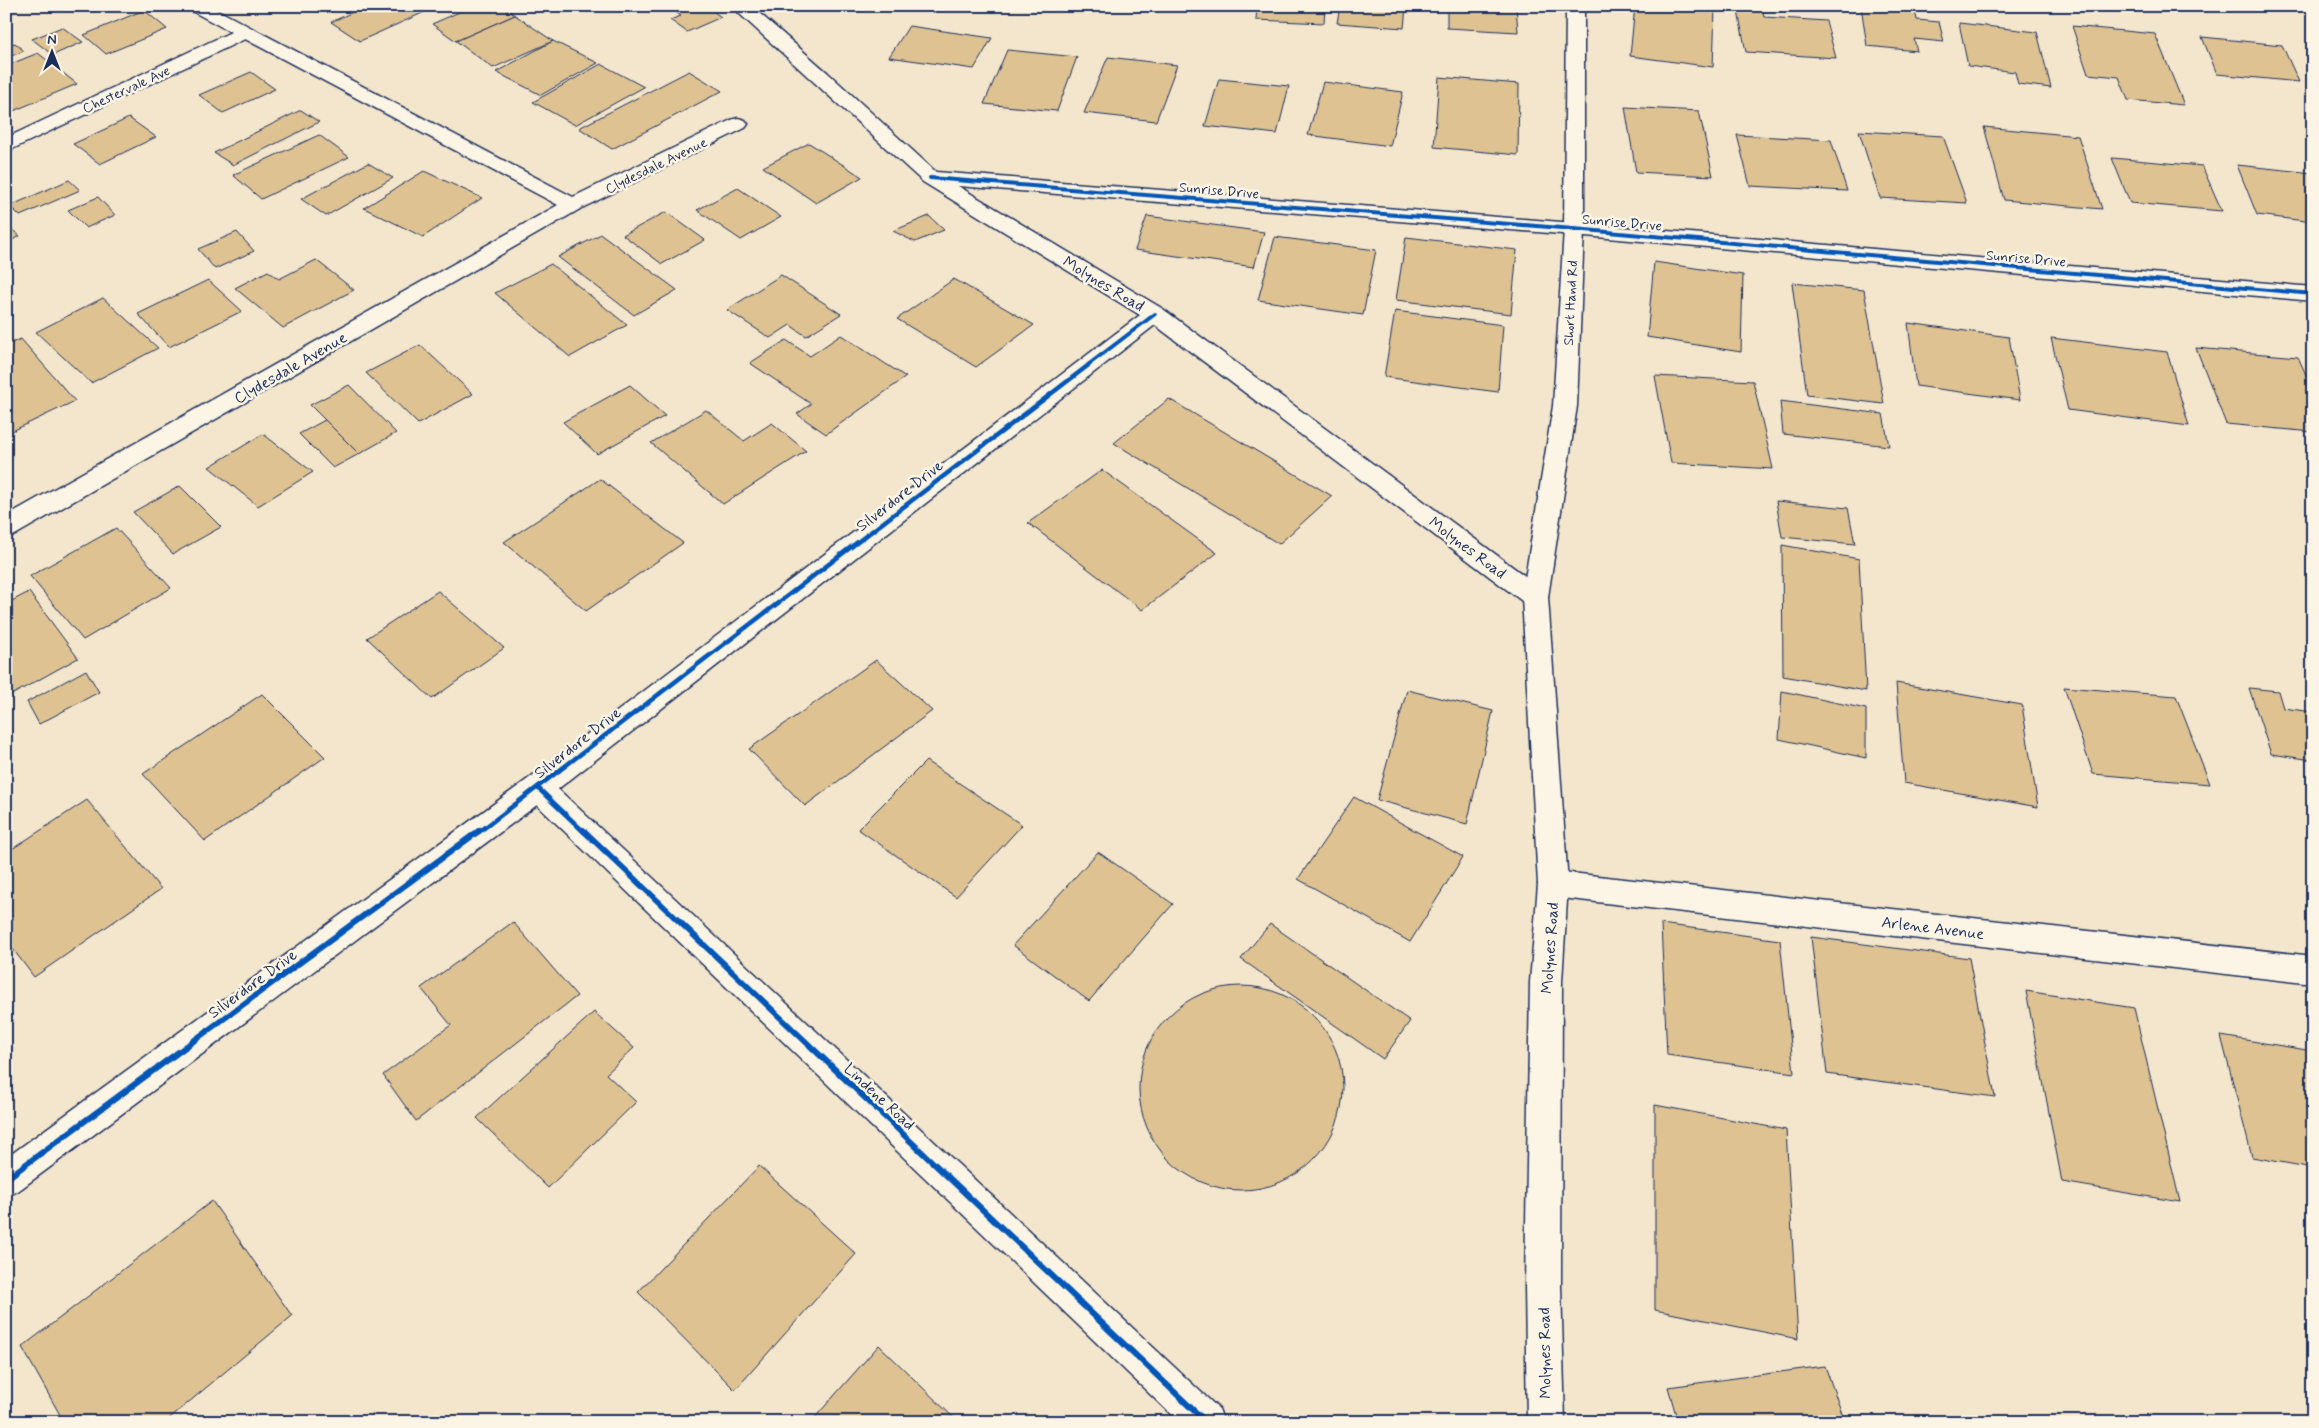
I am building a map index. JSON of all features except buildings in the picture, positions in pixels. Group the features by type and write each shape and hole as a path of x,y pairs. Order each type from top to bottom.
{"street":[{"path":"196,6 573,205"},
{"name":"Molynes Road","path":"740,6 821,77 930,178 1155,314 1535,597 1553,884 1546,982 1543,1286 1546,1422"},
{"name":"Short Hand Rd","path":"1535,597 1565,406 1574,229 1575,6"},
{"name":"Chestervale Ave","path":"6,146 246,32"},
{"name":"Clydesdale Avenue","path":"6,528 573,205 738,124"},
{"name":"Sunrise Drive","path":"930,178 1574,229 2313,294"},
{"name":"Silverdore Drive","path":"6,1179 538,788 1155,314"},
{"name":"Lindene Road","path":"538,788 1206,1422"},
{"name":"Arlene Avenue","path":"1553,884 2313,970"}],"cycle path":[{"path":"930,178 1574,229 2313,294"},
{"path":"6,1179 538,788 1155,314"},
{"path":"538,788 1206,1422"}]}
